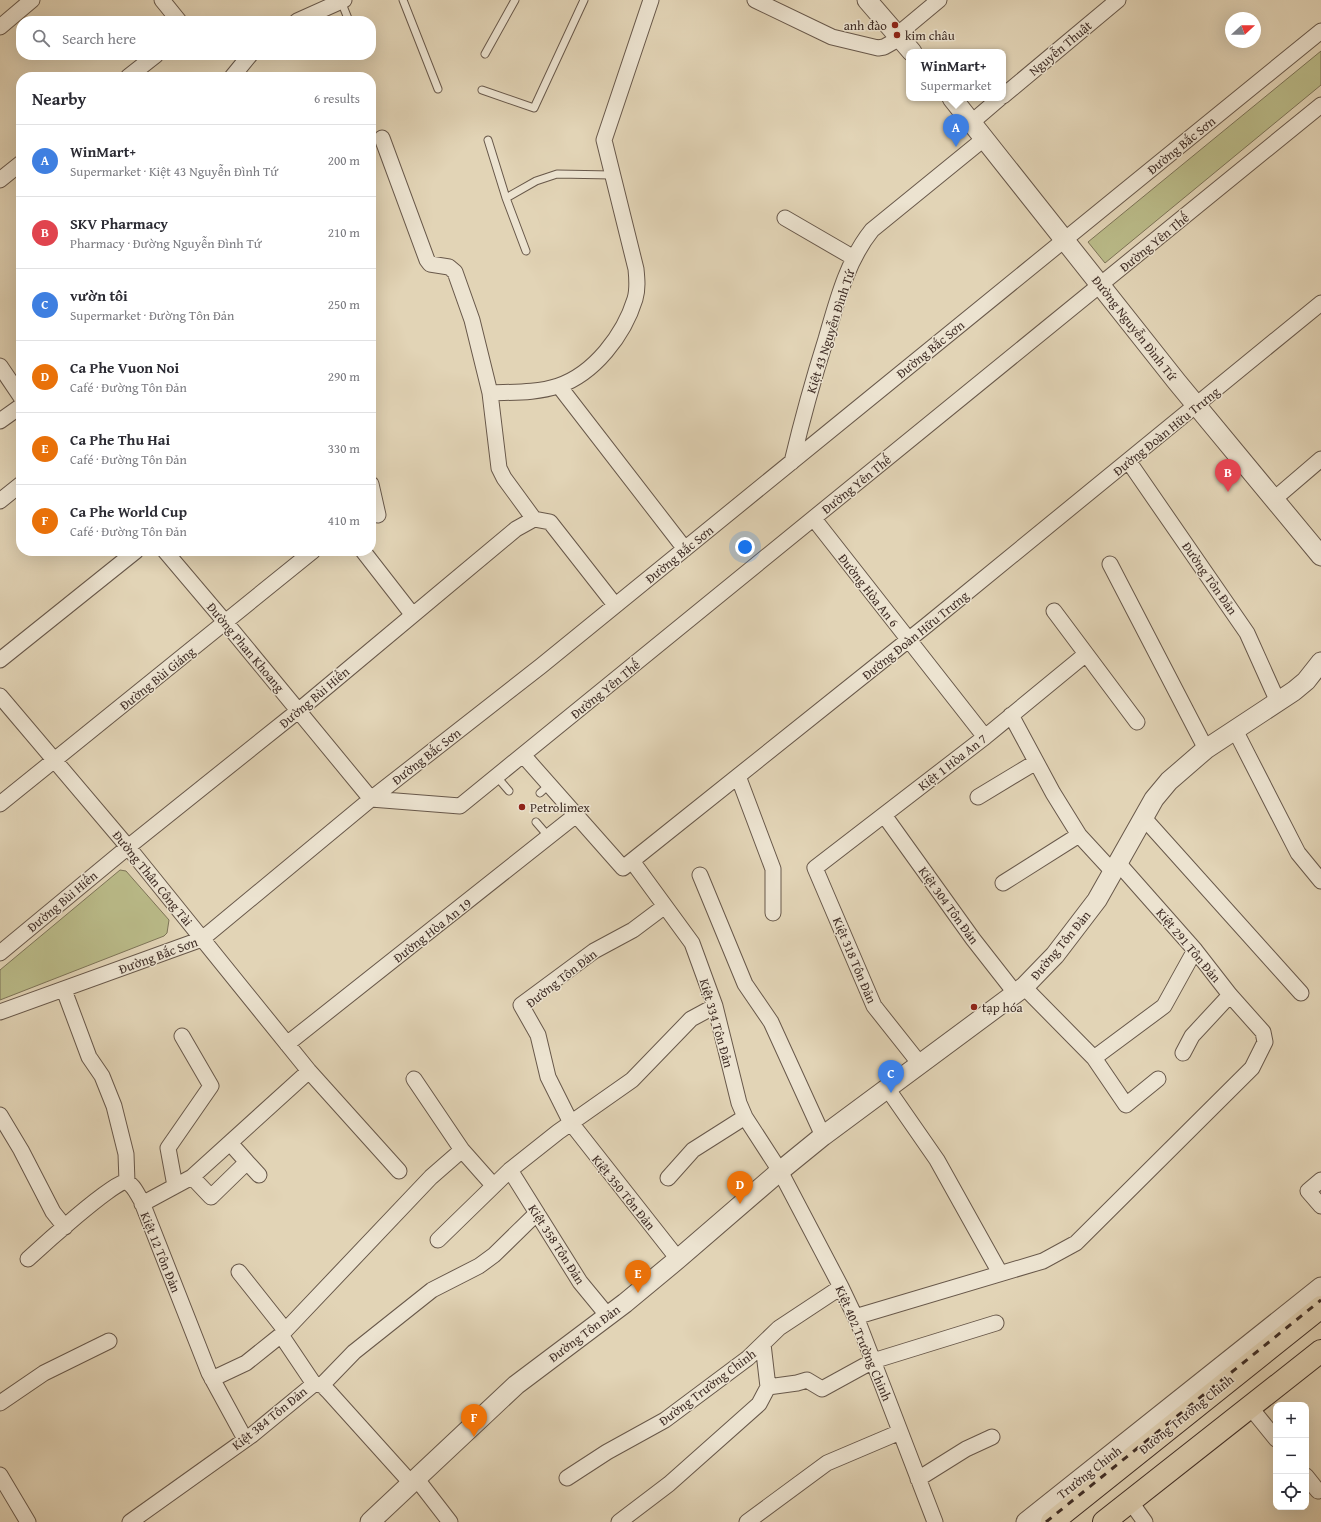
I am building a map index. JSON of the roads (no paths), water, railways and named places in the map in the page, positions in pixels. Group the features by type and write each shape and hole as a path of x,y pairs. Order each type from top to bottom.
{"highway":[{"name":"Đường Trường Chinh","path":"1052,1522 1264,1351 1321,1307"},
{"path":"1264,1351 1285,1379"},
{"path":"1104,1522 1321,1351"}],"street":[{"path":"0,27 32,0"},
{"path":"162,0 175,16"},
{"path":"308,16 342,0"},
{"path":"490,393 546,390 559,386 576,377 603,355 624,325 635,298 638,285 636,269 604,140 651,0"},
{"path":"755,0 832,37 878,48 903,42 939,0"},
{"path":"867,0 903,42"},
{"name":"Nguyễn Thuật","path":"1006,93 1118,0"},
{"name":"Đường Bắc Sơn","path":"0,1012 202,939 371,800 616,605 792,462 1070,247 1321,31"},
{"path":"134,72 150,60"},
{"path":"236,72 246,60"},
{"name":"Đường Nguyễn Đình Tứ","path":"954,101 1197,406 1273,500 1321,556"},
{"path":"972,122 996,101"},
{"name":"Đường Yên Thế","path":"371,800 460,806 814,519 1097,280 1321,105"},
{"path":"382,138 427,260 430,264 449,267 455,272 472,320 490,393 500,472 534,519 550,522 616,605"},
{"name":"Kiệt 43 Nguyễn Đình Tứ","path":"792,462 804,411 836,306 854,258 862,243 872,230 985,138"},
{"path":"0,180 16,167"},
{"path":"785,218 815,234 854,258"},
{"name":"Đường Đoàn Hữu Trưng","path":"632,861 1129,462 1321,303"},
{"path":"0,366 16,390"},
{"path":"559,386 685,549"},
{"path":"0,420 16,409"},
{"path":"1273,500 1321,459"},
{"name":"Đường Tôn Đản","path":"1129,462 1248,633 1278,702"},
{"path":"0,501 16,488"},
{"path":"376,506 378,515"},
{"name":"Đường Bùi Hiển","path":"0,953 128,847 298,711 412,614 516,529 534,519"},
{"name":"Đường Hòa An 6","path":"814,519 984,737"},
{"path":"0,660 130,556"},
{"name":"Đường Phan Khoang","path":"173,556 371,800"},
{"name":"Đường Bùi Giáng","path":"0,804 307,556"},
{"path":"367,556 412,614"},
{"path":"1110,564 1206,749"},
{"path":"1054,611 1136,722"},
{"name":"Kiệt 1 Hòa An 7","path":"815,868 984,737 1086,654"},
{"name":"Đường Tôn Đản","path":"370,1522 510,1390 608,1316 678,1260 780,1171 823,1136 1020,990 1050,961 1079,927 1116,868 1154,799 1169,781 1206,749 1278,702 1306,681 1321,662"},
{"name":"Đường Thân Công Tài","path":"0,696 53,761 128,847 309,1071 399,1170"},
{"name":"Kiệt 291 Tôn Đản","path":"1000,1273 1043,1260 1076,1243 1252,1068 1265,1042 1263,1032 1230,995 1195,950 1116,868 1079,835 1053,793 1011,715"},
{"path":"1236,730 1298,853 1321,881"},
{"path":"523,755 545,789 576,815 623,868 632,861"},
{"path":"978,797 1036,762"},
{"path":"738,776 773,869 773,912"},
{"name":"Đường Hòa An 19","path":"287,1044 576,815"},
{"name":"Kiệt 304 Tôn Đản","path":"884,815 973,939 1020,990 1094,1058 1126,1106 1158,1079"},
{"path":"1143,817 1301,993"},
{"path":"1003,883 1079,835"},
{"name":"Kiệt 334 Tôn Đản","path":"632,861 692,943 715,1006 735,1088 745,1117 780,1171"},
{"name":"Kiệt 318 Tôn Đản","path":"815,868 874,1006 920,1064"},
{"path":"700,875 744,984 772,1022 823,1136"},
{"name":"Đường Tôn Đản","path":"571,1123 548,1077 538,1035 521,1005 594,951 633,930 665,906"},
{"path":"1094,1058 1164,1006 1195,950"},
{"path":"28,1259 104,1194 122,1182 127,1182 126,1154 114,1106 102,1076 89,1056 64,990"},
{"path":"1183,1053 1192,1036 1230,995"},
{"path":"438,1240 510,1170 571,1123 632,1080 691,1019 715,1006"},
{"path":"175,1186 168,1148 211,1086 182,1036"},
{"path":"142,1204 192,1177 309,1071"},
{"path":"414,1079 462,1150 493,1185"},
{"path":"855,1317 1000,1273 937,1160 887,1088"},
{"path":"0,1115 21,1150 53,1212 65,1228"},
{"path":"668,1178 693,1150 745,1117"},
{"name":"Kiệt 350 Tôn Đản","path":"571,1123 678,1260"},
{"path":"230,1143 259,1175"},
{"path":"212,1379 246,1363 283,1333 430,1177 462,1150"},
{"path":"192,1177 211,1197 247,1162"},
{"name":"Kiệt 358 Tôn Đản","path":"510,1170 580,1282 608,1316"},
{"name":"Kiệt 402 Trường Chinh","path":"780,1171 841,1287 855,1317 935,1522"},
{"path":"1321,1180 1308,1191 1321,1206"},
{"name":"Kiệt 12 Tôn Đản","path":"127,1182 132,1185 142,1204 212,1379 245,1439"},
{"path":"239,1272 318,1384 354,1352 432,1290 479,1266 494,1255 536,1213"},
{"name":"Đường Trường Chinh","path":"567,1478 607,1452 664,1420 748,1358 779,1328 841,1287"},
{"name":"Trường Chinh","path":"1026,1522 1321,1288"},
{"path":"768,1386 797,1383 807,1380 822,1389 873,1361 996,1323"},
{"path":"0,1403 44,1373 109,1341"},
{"path":"619,1522 669,1484 759,1404 768,1386 763,1344"},
{"name":"Kiệt 384 Tôn Đản","path":"130,1522 318,1384 414,1480 450,1522"},
{"path":"1250,1406 1275,1438"},
{"path":"747,1522 827,1463 900,1432"},
{"path":"918,1479 966,1448 992,1437"},
{"path":"1,1480 28,1522"},
{"path":"1309,1480 1318,1491"},
{"path":"1130,1501 1145,1522"}],"lane":[{"path":"342,0 347,16"},
{"path":"403,0 438,89"},
{"path":"485,54 514,0"},
{"path":"482,90 534,108 584,0"},
{"path":"488,140 506,198 526,251"},
{"path":"506,198 536,181 557,174 612,175"},
{"path":"497,776 510,791"},
{"path":"536,822 549,837"}],"railway":[{"path":"1046,1522 1321,1300"}],"place":[{"name":"anh đào","path":"895,25"},
{"name":"kim châu","path":"897,35"},
{"name":"WinMart+","path":"956,147"},
{"name":"SKV Pharmacy","path":"1228,492"},
{"name":"Petrolimex","path":"522,807"},
{"name":"tạp hóa","path":"974,1007"},
{"name":"vườn tôi","path":"891,1093"},
{"name":"Ca Phe Vuon Noi","path":"740,1204"},
{"name":"Ca Phe Thu Hai","path":"638,1293"},
{"name":"Ca Phe World Cup","path":"474,1437"}]}
